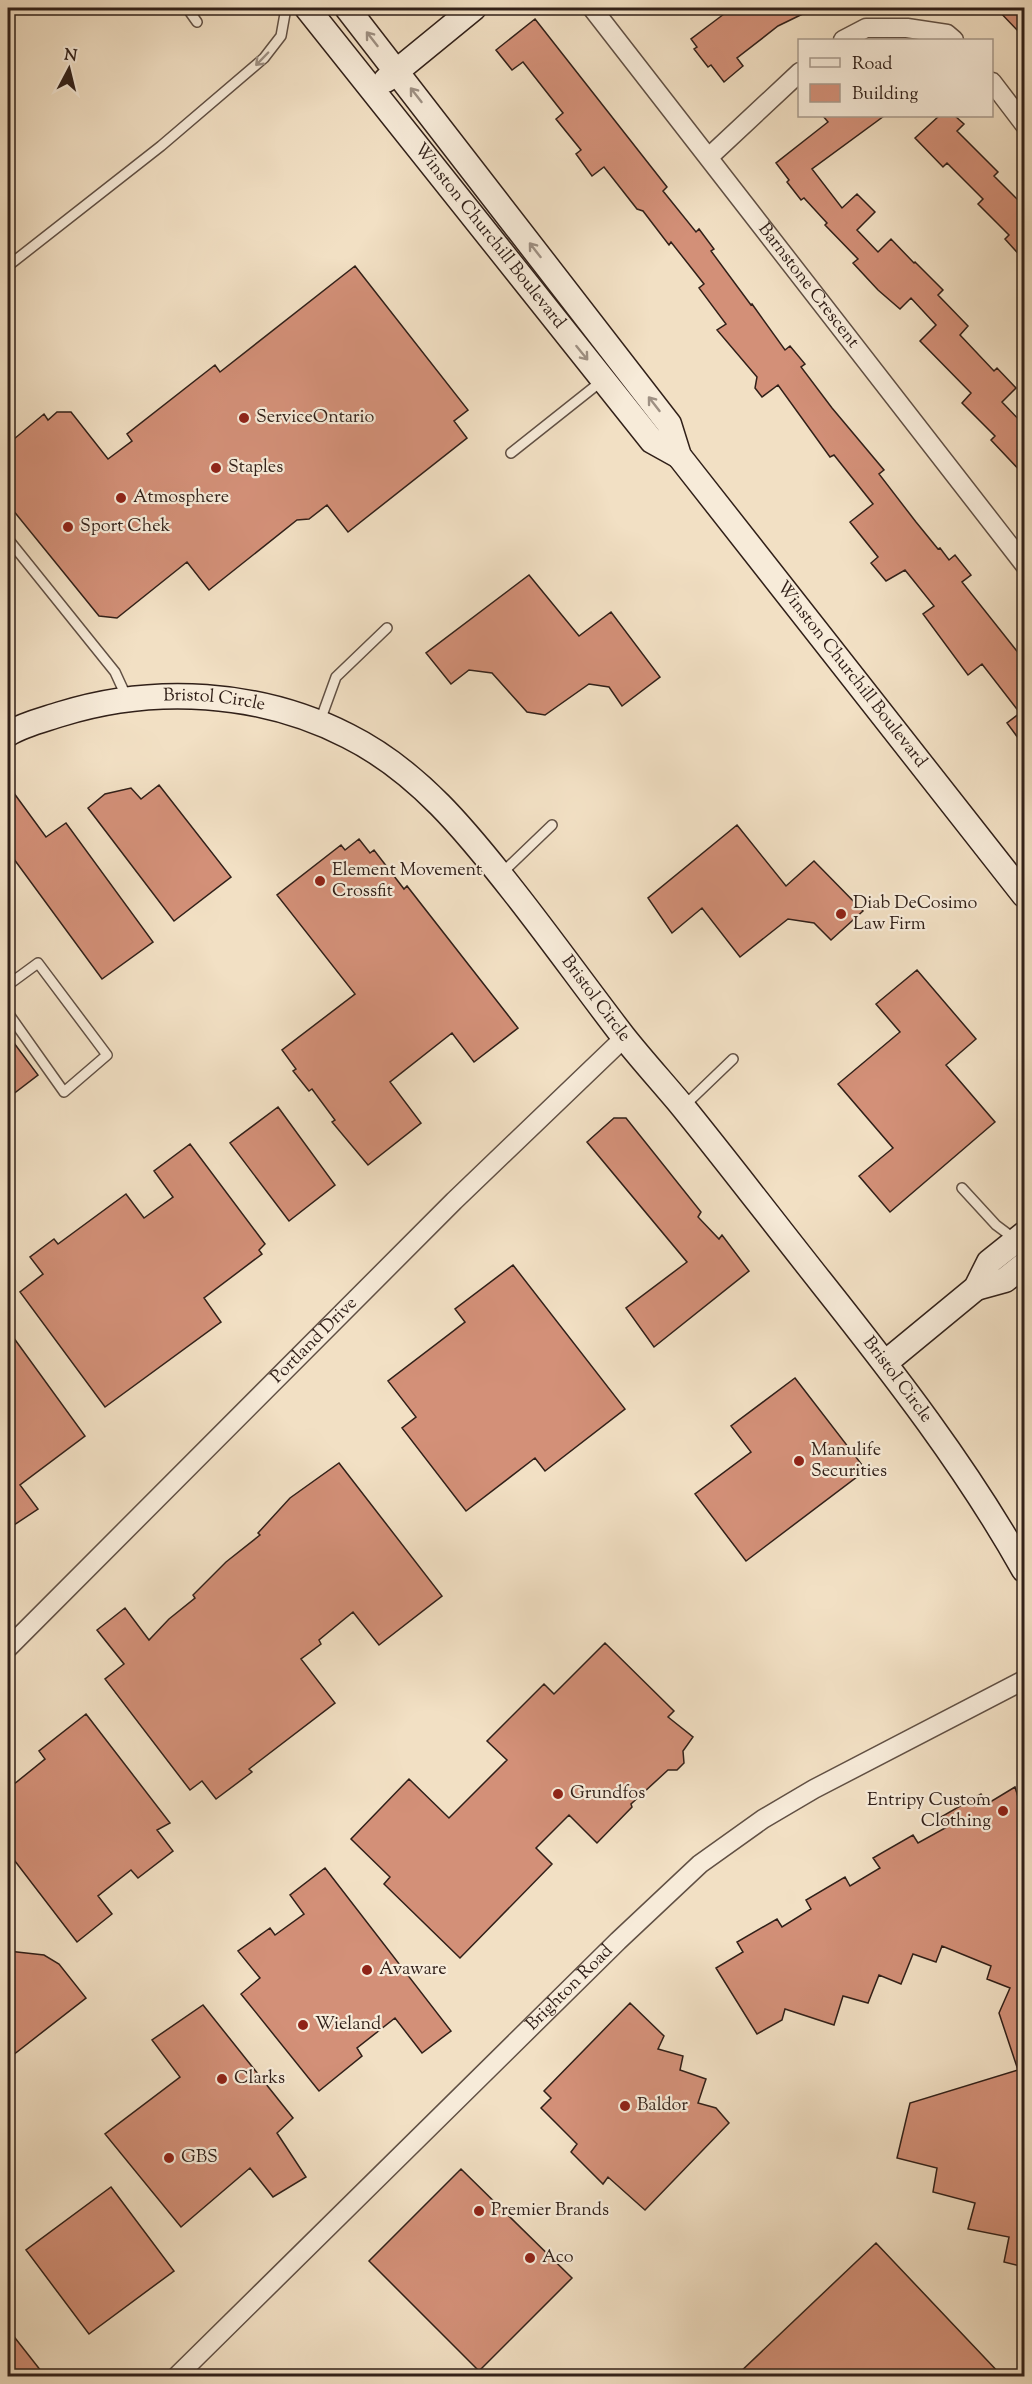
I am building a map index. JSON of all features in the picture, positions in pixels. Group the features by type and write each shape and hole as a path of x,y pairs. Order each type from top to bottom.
{"street":[{"name":"Winston Churchill Boulevard","path":"307,8 652,441 680,456"},
{"name":"Winston Churchill Boulevard","path":"347,8 669,424 680,456 1024,895"},
{"path":"373,91 474,8"},
{"name":"Barnstone Crescent","path":"592,8 1024,564"},
{"path":"845,39 866,28 907,28 947,34 953,39"},
{"path":"709,157 798,74"},
{"path":"993,83 1024,124"},
{"name":"Bristol Circle","path":"8,734 20,727 78,709 127,698 207,697 247,701 319,723 349,736 422,786 463,829 500,874 624,1038 683,1107 885,1364 973,1487 1002,1530 1024,1570"},
{"name":"Portland Drive","path":"8,1648 454,1201 624,1038"},
{"path":"885,1364 976,1287 989,1262 1021,1237"},
{"path":"976,1287 1005,1280 1024,1265"},
{"name":"Brighton Road","path":"177,2376 618,1941 700,1864 763,1819 814,1789 1024,1680"}],"lane":[{"path":"187,8 197,22"},
{"path":"8,266 212,104 269,51 281,36 286,8"},
{"path":"511,453 603,380"},
{"path":"8,539 116,672 127,698"},
{"path":"8,620 8,629"},
{"path":"319,723 336,677 387,628"},
{"path":"500,874 552,825"},
{"path":"8,985 38,963 107,1055 64,1092 8,1013"},
{"path":"683,1107 733,1059"},
{"path":"962,1188 996,1225 1021,1237"}],"building":[{"path":"719,8 815,8 778,26 737,58 743,66 724,82 711,65 708,67 694,49 697,47 691,39 724,14"},
{"path":"996,8 1024,8 1024,22 1017,30"},
{"path":"535,19 667,187 663,191 696,232 699,229 714,249 711,251 785,350 790,346 805,364 801,367 884,470 879,474 916,522 949,560 955,555 971,575 962,582 1024,660 1024,746 1007,723 1020,713 982,664 968,675 923,614 934,606 905,570 886,581 871,563 878,557 850,522 873,504 834,455 830,457 778,385 762,397 755,388 757,377 717,330 726,324 699,288 704,284 671,242 669,245 643,211 637,209 604,167 592,176 576,154 581,150 556,119 563,113 523,62 512,70 496,50"},
{"path":"824,117 883,117 812,169 842,208 857,194 875,212 857,230 878,252 891,239 915,262 943,290 938,295 968,326 960,335 994,371 997,368 1016,388 1002,402 1024,425 1024,475 991,440 995,436 962,403 971,393 920,341 936,325 911,298 900,309 878,290 853,263 858,259 825,225 827,223 804,198 801,200 776,163 828,122"},
{"path":"938,117 956,117 964,124 957,131 998,172 994,176 1024,206 1024,260 1005,239 1009,235 978,204 983,199 947,163 943,167 915,138"},
{"path":"355,266 468,410 454,421 467,438 348,532 327,505 309,519 297,520 209,590 187,562 117,618 99,616 8,504 8,444 44,414 48,420 57,412 71,412 108,459 132,441 127,434 215,365 220,372"},
{"path":"529,575 579,636 611,612 660,677 622,706 609,687 589,684 545,715 527,712 492,673 469,670 451,684 426,653"},
{"path":"8,785 46,837 66,823 153,942 102,979 8,851"},
{"path":"159,785 231,877 174,921 88,808 105,794 131,788 141,799"},
{"path":"737,825 786,886 814,861 863,911 831,940 814,923 788,919 740,957 702,908 672,933 648,898"},
{"path":"359,839 370,853 374,850 404,889 407,886 518,1028 474,1062 452,1033 390,1082 421,1123 368,1165 332,1122 335,1120 312,1089 309,1091 293,1071 296,1069 282,1050 355,994 277,895 341,845 345,850"},
{"path":"917,970 976,1039 946,1065 995,1122 890,1212 859,1176 893,1148 838,1084 900,1032 876,1004"},
{"path":"8,1035 38,1075 8,1098"},
{"path":"278,1107 335,1185 289,1221 230,1143"},
{"path":"614,1118 626,1118 701,1212 698,1217 719,1239 722,1235 749,1271 654,1347 626,1308 687,1262 587,1142"},
{"path":"190,1144 265,1244 259,1250 262,1254 204,1298 221,1322 105,1407 20,1292 43,1274 30,1257 54,1239 58,1244 126,1194 144,1218 173,1197 154,1171"},
{"path":"513,1265 625,1409 545,1471 535,1458 466,1511 402,1428 416,1417 388,1381 465,1322 455,1309"},
{"path":"8,1330 85,1436 20,1485 38,1509 8,1529"},
{"name":"Manulife Securities","path":"795,1378 866,1470 746,1561 695,1494 751,1452 731,1426"},
{"path":"339,1463 442,1596 379,1645 353,1612 319,1640 321,1644 301,1659 335,1703 249,1769 252,1772 216,1799 202,1781 190,1790 105,1679 124,1664 97,1630 125,1608 149,1640 169,1619 195,1598 193,1595 226,1562 260,1535 258,1533 290,1498"},
{"name":"Grundfos","path":"605,1643 674,1711 668,1717 693,1737 683,1751 684,1763 677,1770 668,1770 631,1804 632,1807 597,1843 569,1815 536,1848 552,1864 460,1958 384,1884 390,1877 351,1839 409,1779 449,1818 507,1760 487,1741 544,1684 554,1694"},
{"path":"86,1714 170,1823 157,1830 173,1851 138,1878 131,1870 98,1896 112,1914 77,1942 8,1852 8,1789 45,1759 39,1751"},
{"path":"1015,1787 1024,1817 1024,2267 1004,2262 1009,2237 968,2229 975,2203 933,2192 937,2168 897,2158 910,2103 1018,2070 999,2013 1010,1988 987,1979 991,1966 942,1946 936,1962 913,1954 901,1984 879,1975 868,2003 843,1996 834,2025 785,2009 782,2020 757,2034 716,1968 743,1952 737,1942 777,1919 782,1927 811,1909 806,1900 845,1877 850,1886 880,1868 873,1858 913,1835 918,1843 947,1827 941,1817 981,1794 987,1804"},
{"path":"325,1868 451,2031 422,2053 395,2018 357,2048 362,2056 319,2091 241,1994 260,1978 238,1951 270,1928 275,1935 304,1914 290,1895"},
{"path":"8,1951 44,1955 59,1964 86,1998 8,2059"},
{"name":"Baldor","path":"630,2003 664,2036 658,2049 683,2056 680,2070 706,2079 698,2103 716,2108 729,2123 645,2210 608,2177 603,2184 571,2152 577,2144 541,2108 551,2098 544,2091"},
{"path":"203,2005 293,2118 277,2133 306,2177 273,2197 250,2168 181,2227 105,2134 180,2077 152,2040"},
{"path":"461,2169 572,2278 479,2371 369,2261"},
{"path":"111,2187 174,2271 89,2334 26,2250"},
{"path":"876,2243 1002,2376 736,2376"},
{"path":"8,2329 45,2376 8,2376"}],"place":[{"name":"ServiceOntario","path":"244,418"},
{"name":"Staples","path":"216,468"},
{"name":"Atmosphere","path":"121,498"},
{"name":"Sport Chek","path":"68,527"},
{"name":"Element Movement Crossfit","path":"320,881"},
{"name":"Diab DeCosimo Law Firm","path":"841,914"},
{"name":"Manulife Securities","path":"799,1461"},
{"name":"Grundfos","path":"558,1794"},
{"name":"Entripy Custom Clothing","path":"1003,1811"},
{"name":"Avaware","path":"367,1970"},
{"name":"Wieland","path":"303,2025"},
{"name":"Clarks","path":"222,2079"},
{"name":"Baldor","path":"625,2106"},
{"name":"GBS","path":"169,2158"},
{"name":"Premier Brands","path":"479,2211"},
{"name":"Aco","path":"530,2258"}]}
